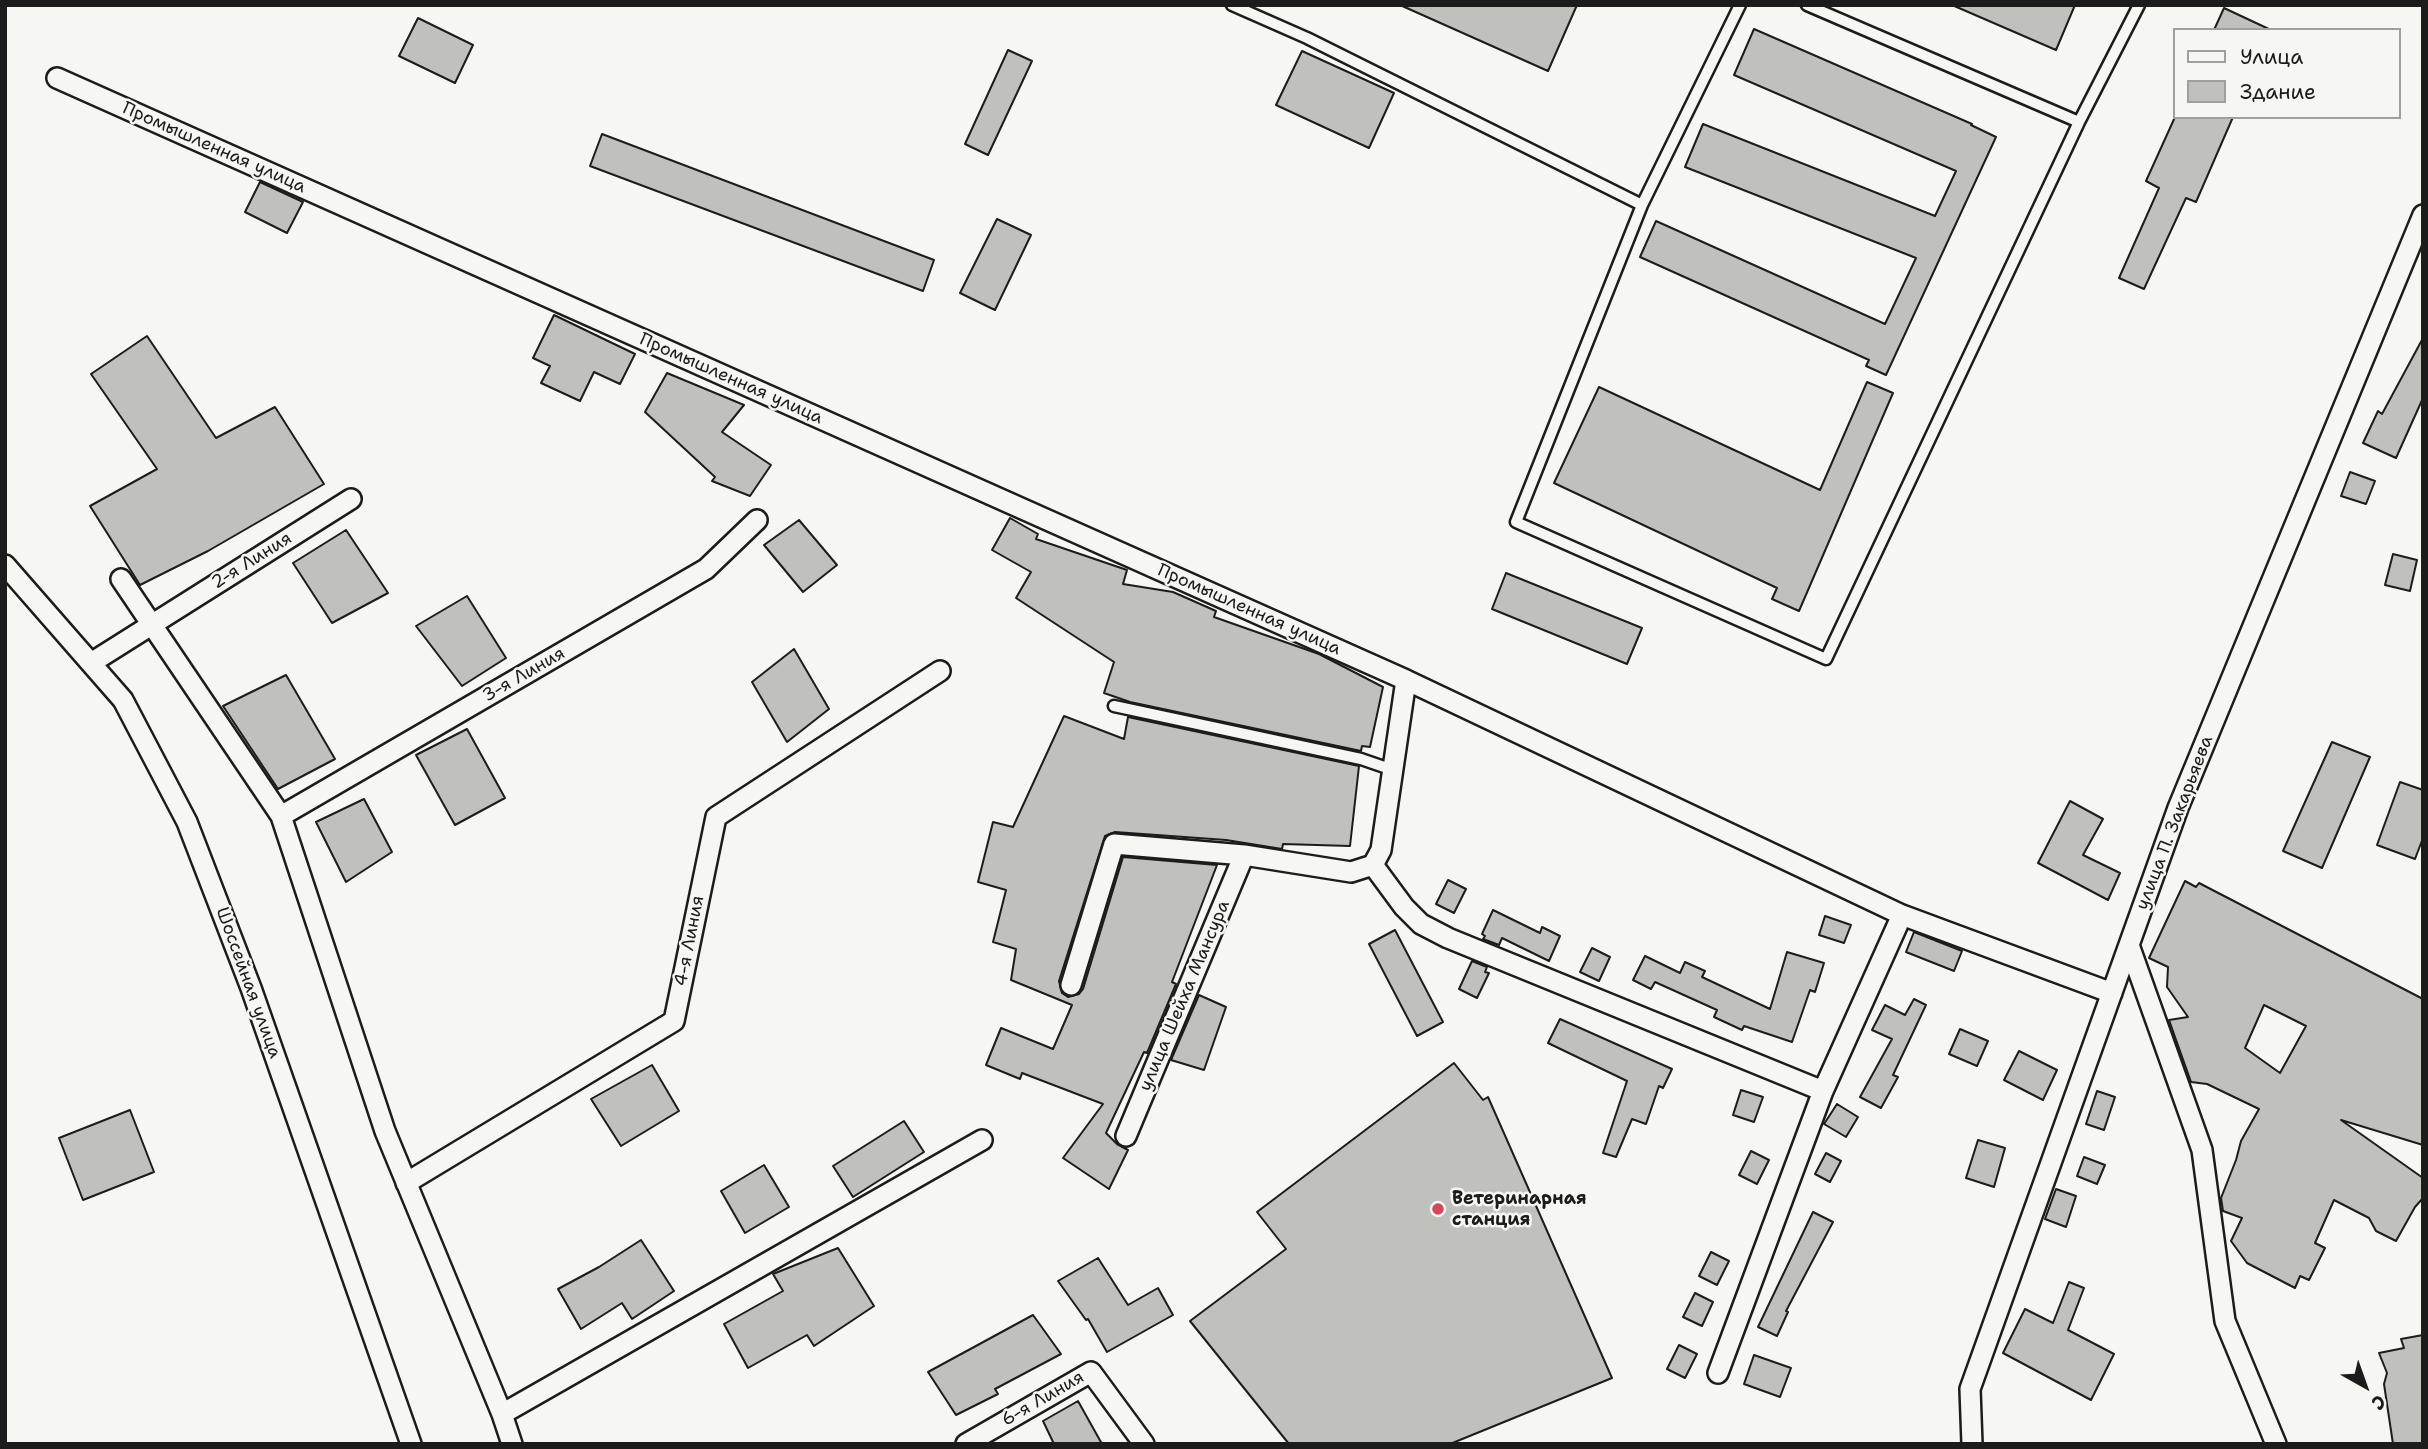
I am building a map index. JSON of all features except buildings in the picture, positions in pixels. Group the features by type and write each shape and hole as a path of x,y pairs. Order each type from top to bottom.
{"street":[{"name":"Промышленная улица","path":"57,78 1406,680 1902,915 2112,993"},
{"name":"улица П. Закарьяева","path":"1972,1444 1969,1390 2178,808 2423,215"},
{"name":"2-я Линия","path":"91,663 351,499"},
{"name":"3-я Линия","path":"281,816 706,569 757,520"},
{"name":"Шоссейная улица","path":"5,565 123,700 187,822 251,988 411,1444"},
{"path":"121,579 281,816 385,1131 512,1444"},
{"name":"4-я Линия","path":"406,1183 674,1021 716,817 940,671"},
{"path":"1071,985 1114,844 1244,856 1350,872 1373,865 1381,850 1406,680"},
{"name":"улица Шейха Мансура","path":"1126,1136 1244,856"},
{"path":"1373,865 1404,907 1421,924 1448,938 1824,1091"},
{"path":"1718,1373 1824,1091 1902,915"},
{"path":"2129,945 2202,1150 2225,1321 2276,1444"},
{"path":"502,1414 982,1139"},
{"name":"6-я Линия","path":"966,1444 1091,1372 1141,1438"}],"lane":[{"path":"1232,5 1307,38 1642,205"},
{"path":"1740,5 1642,205 1516,522 1826,659 2078,122 2139,5"},
{"path":"1807,5 2078,122"},
{"path":"1114,706 1361,759 1393,770"}],"place":[{"name":"Ветеринарная станция","path":"1438,1209"}]}
